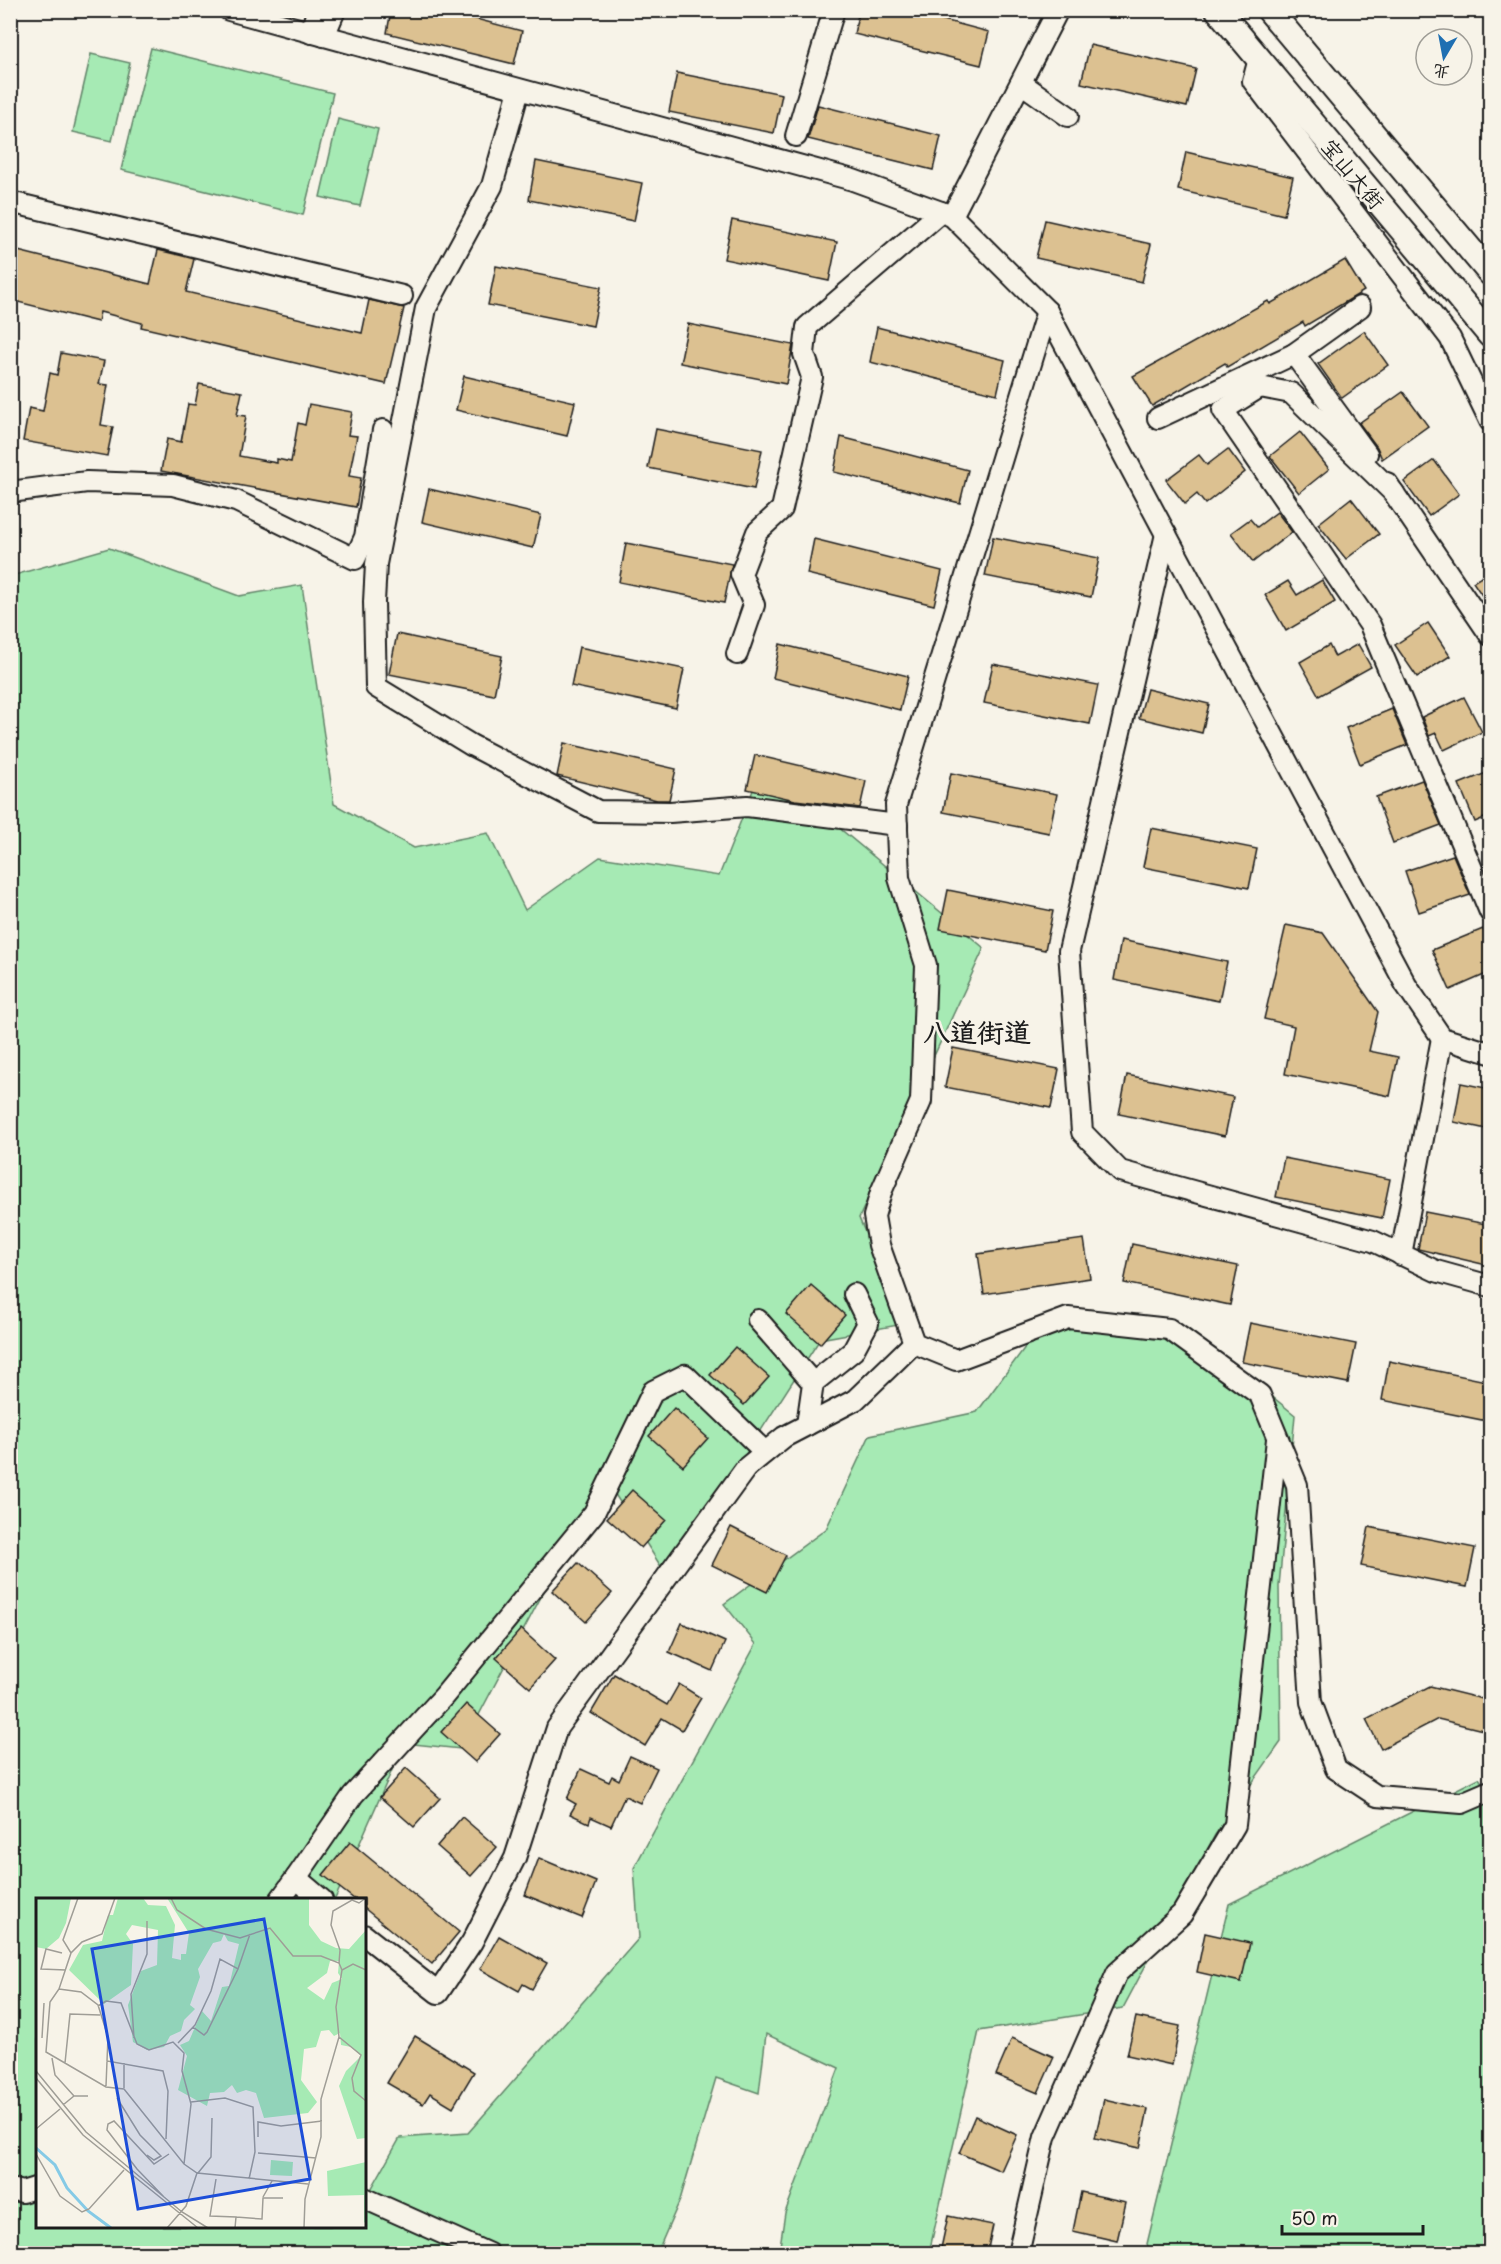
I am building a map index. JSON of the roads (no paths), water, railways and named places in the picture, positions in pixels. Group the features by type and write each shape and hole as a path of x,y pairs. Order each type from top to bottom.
{"main road":[{"name":"宝山大街","path":"1218,10 1491,335"},
{"name":"宝山大街","path":"1269,10 1491,273"}],"street":[{"path":"229,10 853,180 946,214 1047,312 1406,985 1442,1038 1491,1053"},
{"path":"317,10 318,35"},
{"path":"318,35 335,10"},
{"path":"796,136 834,10"},
{"path":"737,654 754,605 741,574 757,532 782,509 812,377 804,354 807,327 946,214 1021,83 1058,10"},
{"path":"1259,59 1253,81 1450,338 1491,421"},
{"path":"1021,83 1068,117"},
{"path":"519,90 492,186 426,308 376,564 374,602 376,687 471,744 598,811 670,812 747,806 897,825"},
{"path":"10,202 402,296"},
{"path":"1158,418 1294,354 1360,307"},
{"path":"1047,312 896,805 899,878 926,965 921,1101 881,1192 874,1216 879,1245 914,1343 956,1360 1068,1318 1170,1329 1260,1395 1297,1485 1311,1702 1336,1769 1377,1796 1462,1803 1491,1791"},
{"path":"1294,354 1394,493 1491,635"},
{"path":"1394,493 1291,393 1260,387 1223,410 1370,624 1491,912"},
{"path":"10,492 87,482 173,485 236,501 355,559 365,537 383,430"},
{"path":"1166,534 1069,951 1082,1132 1120,1171 1373,1241 1436,1271 1491,1286"},
{"path":"1401,1255 1442,1038"},
{"path":"807,1425 813,1383 853,1351 868,1323 854,1294"},
{"path":"758,1320 813,1383"},
{"path":"366,1937 438,1993 472,1942 515,1858 557,1728 746,1468 784,1437 855,1400 914,1343"},
{"path":"281,1898 353,1795 444,1696 594,1513 653,1390 685,1375 765,1452"},
{"path":"1018,2253 1045,2137 1117,1973 1182,1914 1235,1826 1277,1436"},
{"path":"296,1878 321,1898"},
{"path":"10,2189 22,2192 36,2188"},
{"path":"366,2199 489,2253"}],"district":[{"name":"八道街道","path":"977,1030"}]}
